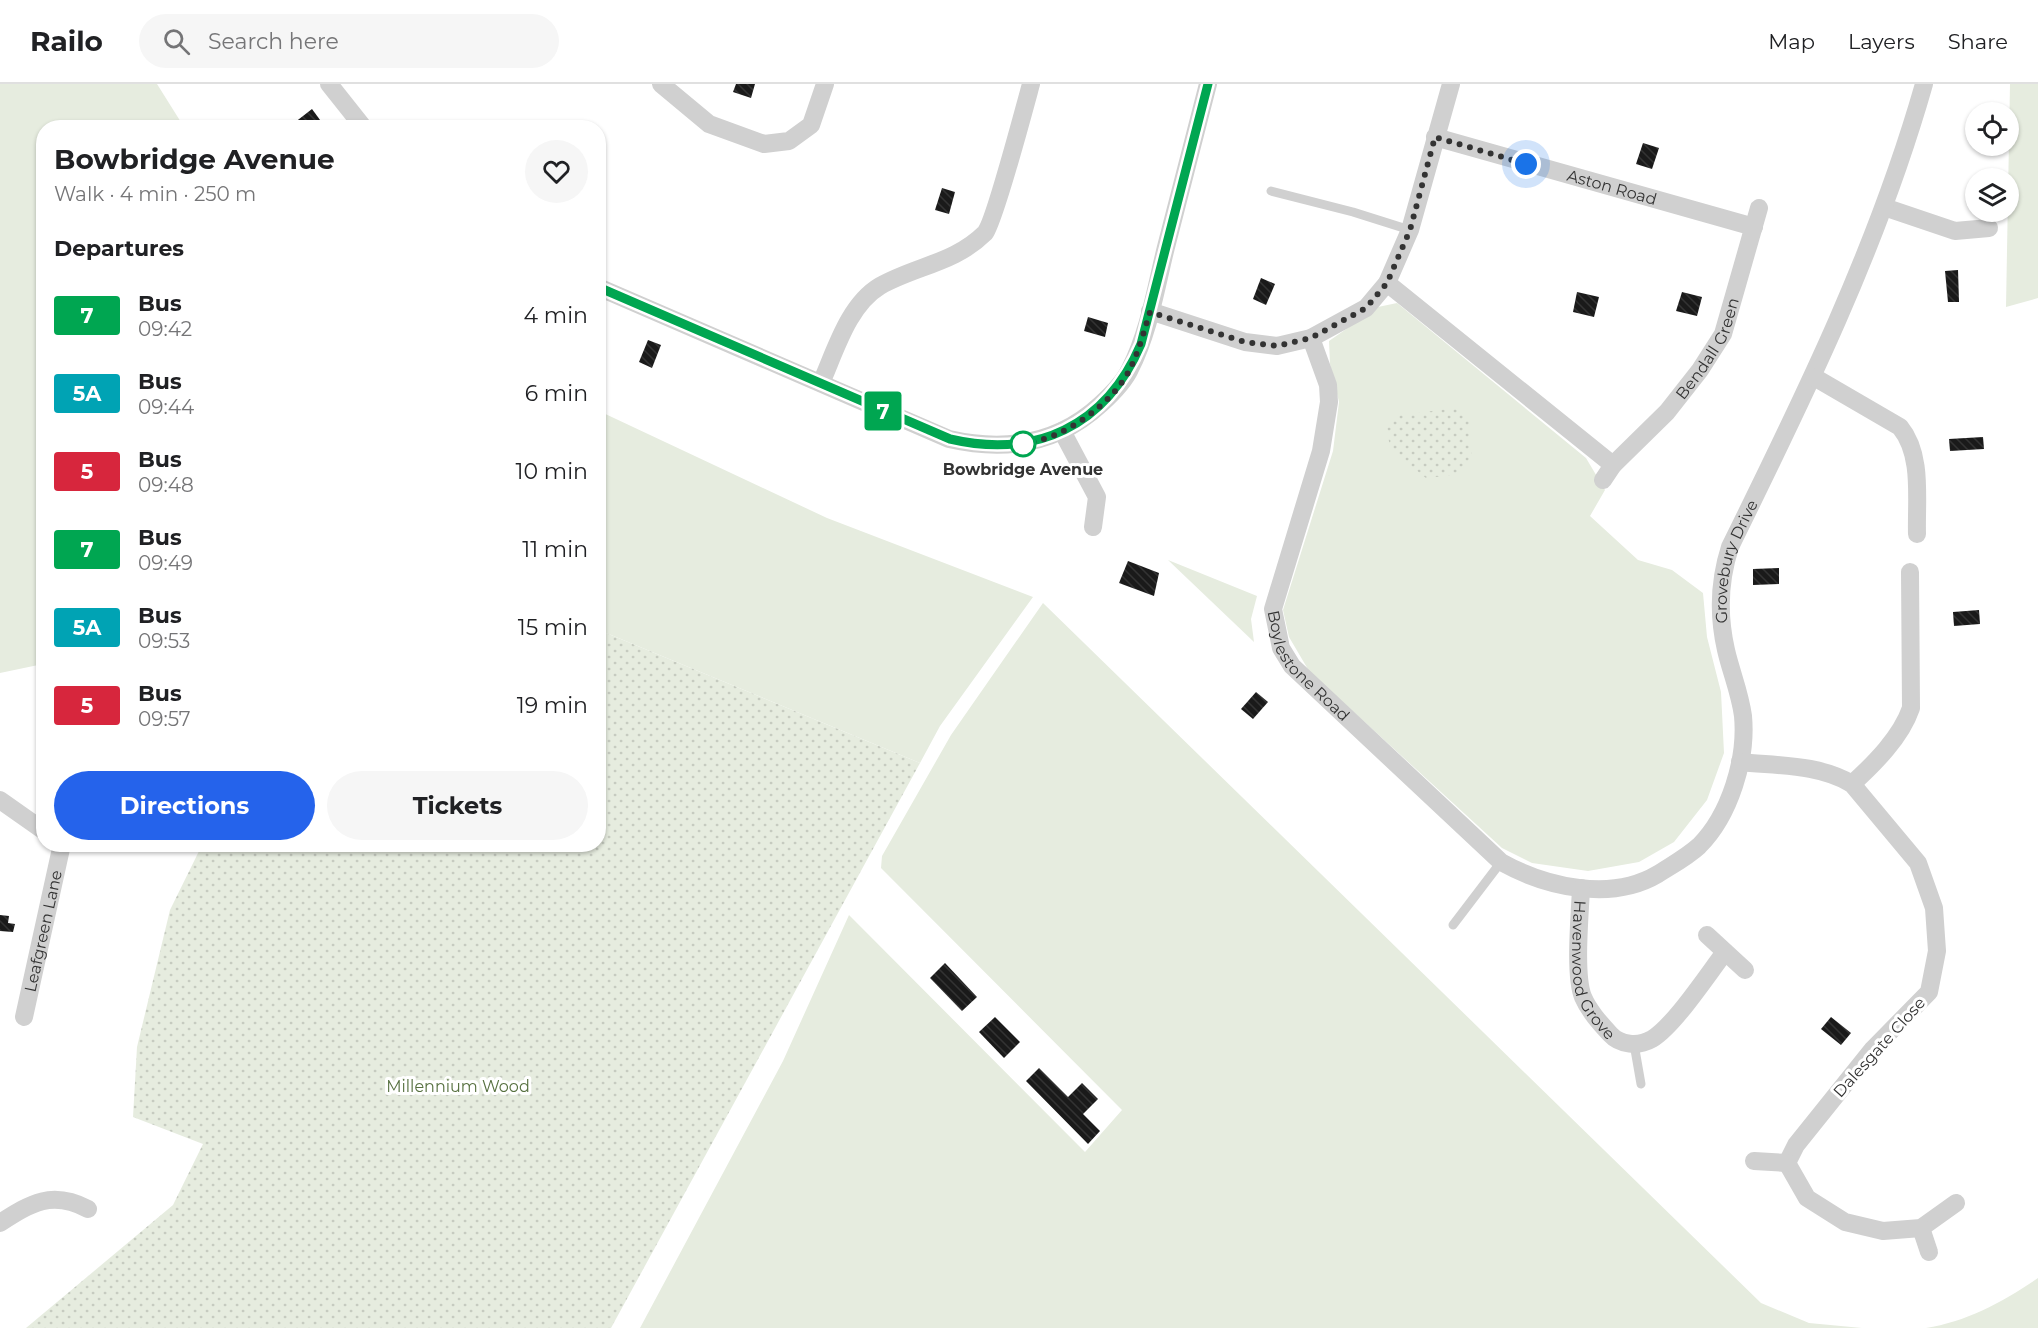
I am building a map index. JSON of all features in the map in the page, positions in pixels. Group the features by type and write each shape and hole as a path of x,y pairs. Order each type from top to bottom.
{"street":[{"path":"329,84 358,120"},
{"path":"661,84 709,124 764,144 789,141 811,125 825,84"},
{"path":"821,383 845,328 861,305 879,287 954,257 987,231 1031,84"},
{"path":"606,290 923,429 974,445 1003,446 1046,439 1092,412 1113,392 1130,371 1150,312 1208,84"},
{"path":"1150,312 1245,342 1277,346 1311,338 1366,308 1387,283 1410,230 1450,84"},
{"name":"Grovebury Drive","path":"1502,862 1522,874 1581,888 1635,884 1651,878 1687,855 1700,844 1717,821 1732,788 1740,762 1743,716 1721,621 1723,569 1730,547 1814,377 1884,207 1923,84"},
{"name":"Aston Road","path":"1435,137 1754,227"},
{"path":"1884,207 1955,231 1989,228"},
{"name":"Bendall Green","path":"1387,283 1608,472 1666,412 1700,370 1723,334 1759,208"},
{"name":"Boylestone Road","path":"1311,338 1328,385 1327,425 1273,609 1281,648 1292,666 1502,862"},
{"path":"1814,377 1900,426 1908,436 1913,447 1916,475 1917,534"},
{"path":"1062,431 1097,497 1093,527"},
{"path":"1852,784 1869,769 1906,724 1911,708 1910,572"},
{"name":"Dalesgate Close","path":"1740,762 1821,770 1838,775 1852,784 1878,811 1918,864 1934,908 1937,951 1929,992 1873,1048 1796,1145 1787,1163"},
{"path":"0,800 36,825"},
{"name":"Leafgreen Lane","path":"24,1017 60,852"},
{"name":"Havenwood Grove","path":"1581,888 1578,950 1583,996 1598,1022 1615,1039 1634,1044 1652,1039 1672,1019 1725,952"},
{"path":"1707,934 1745,970"},
{"path":"1754,1161 1787,1163 1807,1198 1845,1222 1883,1232 1921,1228 1956,1203"},
{"path":"0,1223 51,1193 88,1209"},
{"path":"1921,1228 1929,1251"}],"lane":[{"path":"1271,191 1410,230"},
{"path":"1453,924 1502,862"},
{"path":"1634,1044 1641,1084"}],"green space":[{"path":"0,84 157,84 180,120 36,120 36,665 0,673"},
{"path":"2010,84 2038,84 2038,298 2006,307 2008,222 2019,222 2019,168 2008,168 2009,156 2019,156 2019,102 2010,102"},
{"path":"1397,303 1586,458 1605,490 1590,516 1638,560 1672,570 1703,593 1707,637 1721,692 1724,753 1707,800 1674,842 1639,862 1588,871 1532,863 1502,848 1309,671 1289,637 1283,610 1333,451 1339,402 1330,364 1329,341 1378,307"},
{"path":"1455,408 1469,418 1472,456 1456,475 1426,478 1390,449 1387,427 1394,416"},
{"path":"606,414 827,518 1033,597 940,726 920,763 606,633"},
{"path":"1168,560 1257,596 1251,619 1254,642"},
{"path":"1043,603 1761,1303 1809,1323 1862,1328 640,1328 783,1061 849,915 1085,1152 1122,1110 881,868 882,856 951,735"},
{"name":"Millennium Wood","path":"606,633 920,763 611,1328 26,1328 173,1205 203,1144 133,1117 137,1047 170,910 199,852 606,852"},
{"path":"2038,1278 2038,1328 1926,1328 1970,1316 2012,1295"}],"building":[{"path":"736,84 755,84 751,98 733,92"},
{"path":"312,109 320,120 298,120"},
{"path":"1643,143 1659,148 1652,169 1636,164"},
{"path":"942,188 955,192 949,214 935,210"},
{"path":"1958,270 1959,302 1948,302 1945,271"},
{"path":"1261,278 1275,284 1266,305 1253,299"},
{"path":"1577,292 1599,297 1594,317 1573,312"},
{"path":"1682,292 1702,297 1697,316 1676,311"},
{"path":"1088,317 1108,323 1105,337 1084,331"},
{"path":"648,340 661,345 652,368 639,362"},
{"path":"1983,437 1984,449 1950,451 1949,439"},
{"path":"1128,561 1159,573 1154,596 1119,583"},
{"path":"1779,568 1779,584 1753,585 1753,569"},
{"path":"1979,610 1980,624 1954,626 1953,612"},
{"path":"1256,692 1268,702 1253,719 1241,709"},
{"path":"0,915 9,916 8,923 15,924 13,932 0,931"},
{"path":"945,963 977,997 962,1011 930,978"},
{"path":"995,1017 1020,1042 1004,1058 979,1032"},
{"path":"1831,1017 1851,1033 1841,1045 1821,1029"},
{"path":"1039,1068 1068,1097 1082,1083 1098,1099 1083,1114 1100,1131 1088,1144 1026,1081"}],"bus line":[{"name":"7","path":"606,290 950,439 974,445 1003,446 1046,439 1092,412 1113,392 1130,371 1141,344 1208,84"}],"place":[{"name":"Bowbridge Avenue","path":"1023,444"}],"route":[{"path":"1023,444 1046,439 1062,431 1092,412 1113,392 1130,371 1150,312 1245,342 1277,346 1311,338 1366,308 1387,283 1410,230 1435,137 1526,164"}]}
